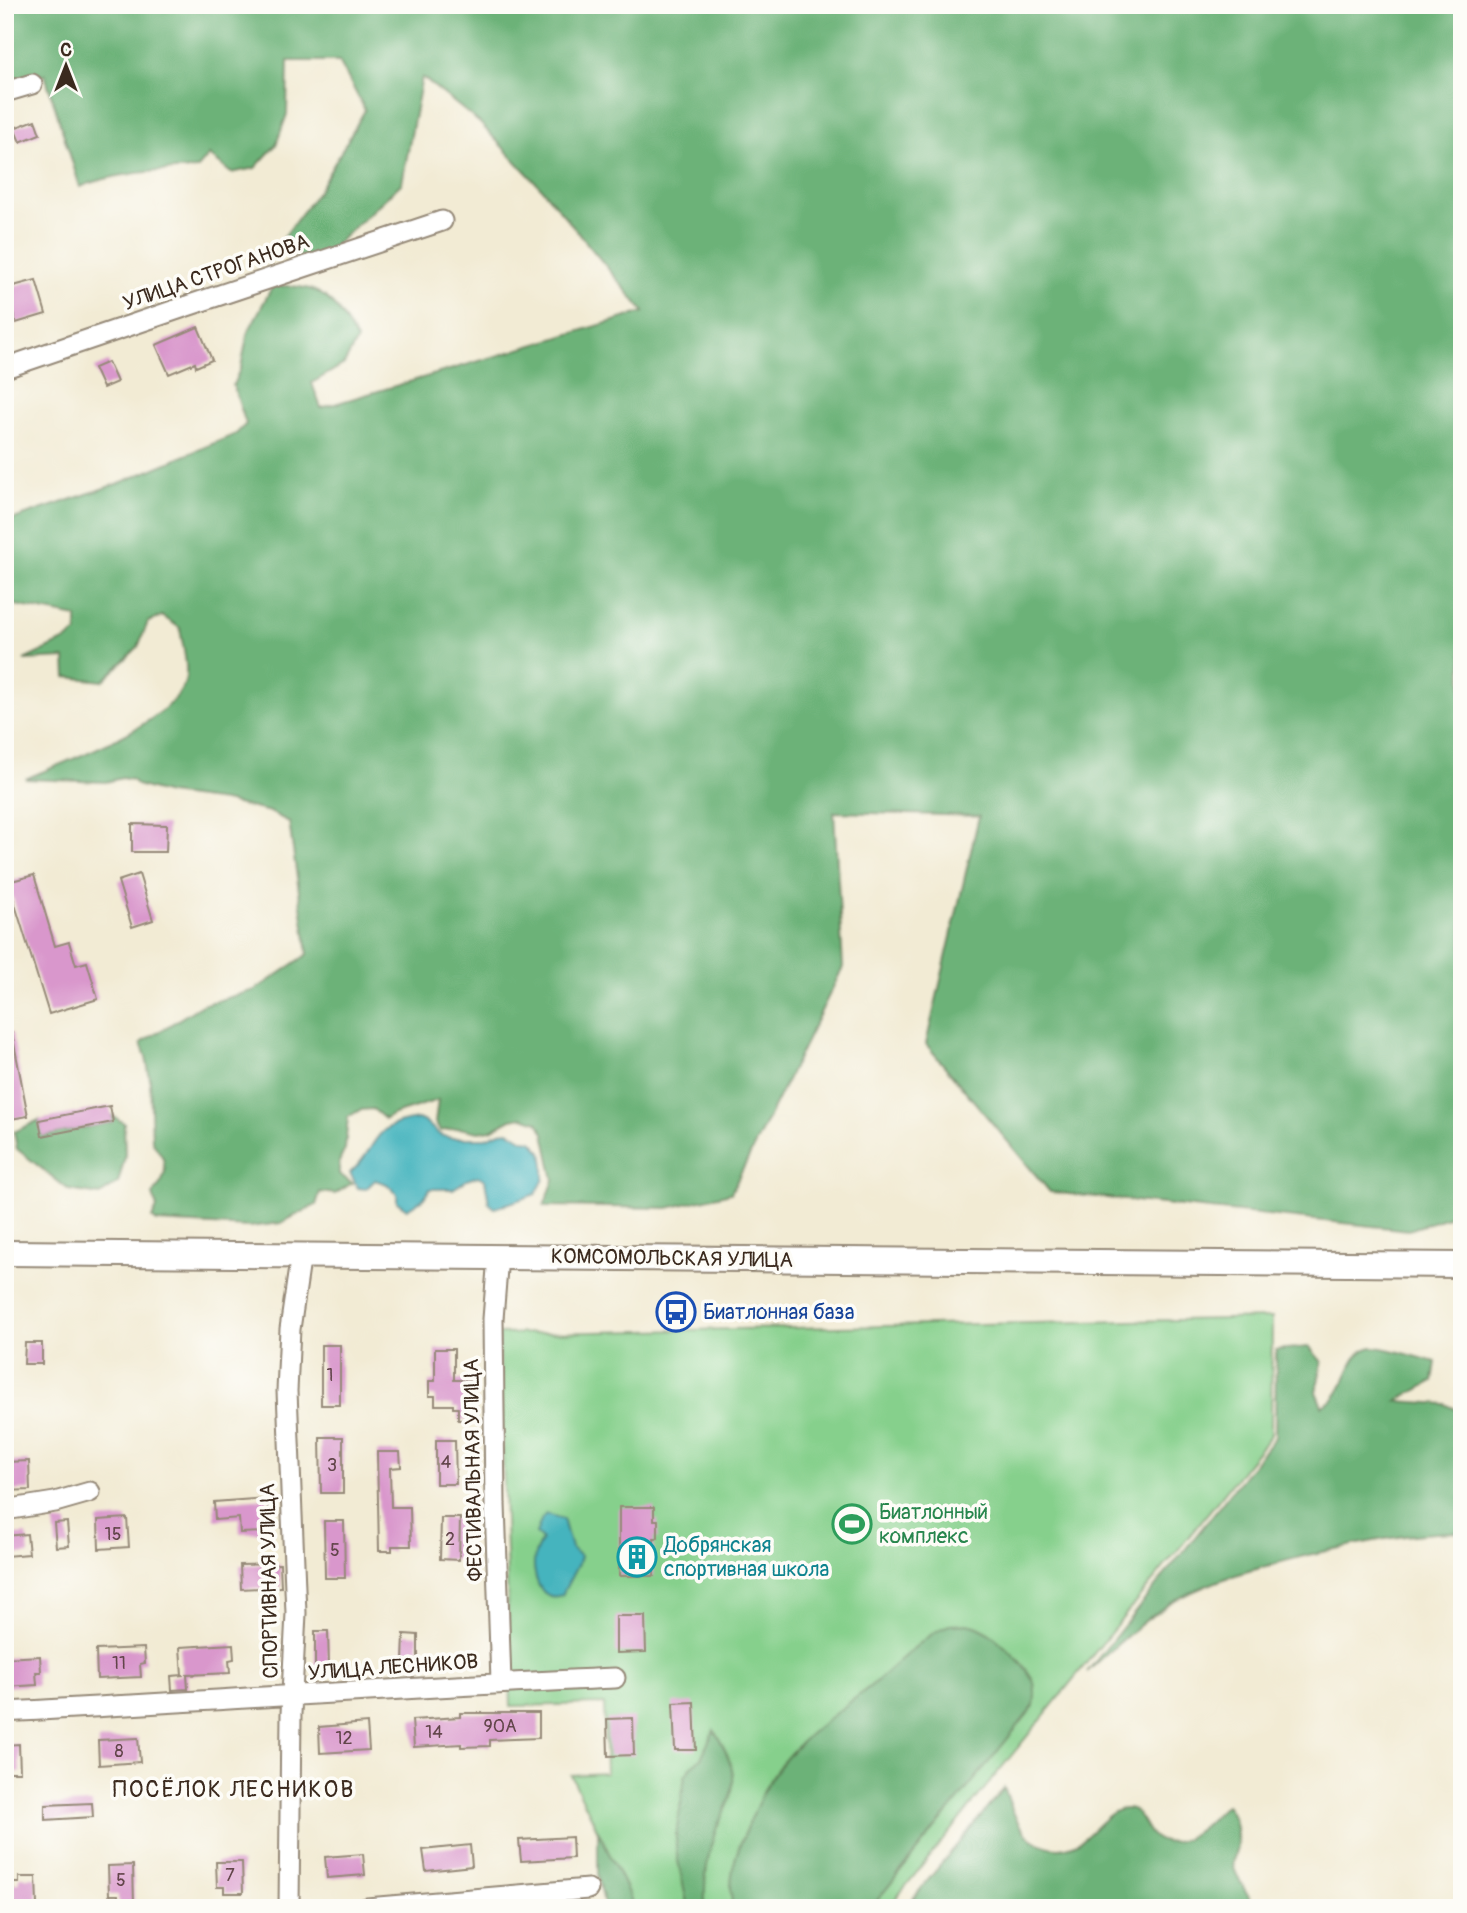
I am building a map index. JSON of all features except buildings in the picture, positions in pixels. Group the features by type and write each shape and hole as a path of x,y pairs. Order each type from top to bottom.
{"main road":[{"name":"КОМСОМОЛЬСКАЯ УЛИЦА","path":"5,1253 1462,1265"}],"street":[{"path":"5,92 32,84"},
{"name":"УЛИЦА СТРОГАНОВА","path":"5,368 442,221"},
{"name":"СПОРТИВНАЯ УЛИЦА","path":"289,1908 296,1613 287,1391 290,1329 300,1254"},
{"name":"ФЕСТИВАЛЬНАЯ УЛИЦА","path":"498,1256 493,1319 501,1682"},
{"path":"5,1510 55,1502 90,1492"},
{"name":"УЛИЦА ЛЕСНИКОВ","path":"5,1713 501,1682 615,1678"},
{"path":"367,1908 588,1889"}],"green space":[{"path":"5,5 1462,5 1462,1212 1409,1230 1050,1192 926,1044 979,816 834,812 843,967 731,1193 668,1208 544,1206 554,1180 544,1133 538,1122 523,1117 511,1119 491,1130 479,1132 459,1128 440,1131 435,1123 438,1100 385,1119 373,1109 360,1110 348,1117 339,1174 352,1183 335,1194 320,1192 316,1205 281,1223 249,1227 157,1222 152,1218 157,1208 153,1195 165,1171 163,1158 152,1141 150,1079 141,1043 202,1005 255,990 308,954 289,822 270,812 224,801 168,794 122,778 106,782 25,779 115,740 160,712 176,698 185,682 186,662 180,628 162,616 148,622 138,647 103,681 66,677 65,658 24,660 77,632 77,617 5,603 5,522 122,482 236,434 246,424 233,385 241,367 248,332 272,287 303,287 325,297 341,314 357,340 344,364 312,383 321,408 644,312 542,189 480,123 422,77 402,183 321,258 288,255 284,237 319,190 365,110 339,61 288,61 287,114 276,145 255,168 231,173 209,155 197,169 123,175 80,187 45,75 5,83"},
{"path":"111,1115 124,1123 125,1157 118,1183 100,1195 69,1190 17,1149 14,1132 39,1120 43,1136 112,1122"},
{"name":"Биатлонный комплекс","path":"1272,1318 1271,1435 888,1908 635,1908 571,1775 606,1773 604,1704 511,1706 499,1334"},
{"path":"1309,1347 1322,1362 1316,1392 1322,1406 1335,1397 1355,1360 1365,1349 1386,1348 1436,1362 1433,1381 1397,1401 1445,1404 1462,1412 1462,1532 1402,1536 1363,1543 1304,1556 1224,1579 1178,1599 1154,1615 1087,1672 1275,1437 1276,1350"},
{"path":"966,1624 978,1627 992,1636 1025,1668 1034,1683 1034,1706 871,1908 733,1908 731,1888 738,1849 766,1786 786,1758 810,1734 924,1640 942,1628"},
{"path":"714,1730 730,1763 732,1789 711,1847 705,1908 688,1908 676,1851 676,1835 685,1776 701,1758"},
{"path":"1004,1788 1016,1818 1026,1833 1039,1843 1054,1848 1077,1843 1112,1813 1125,1809 1137,1813 1151,1835 1171,1843 1198,1831 1226,1805 1234,1819 1236,1830 1237,1847 1233,1865 1256,1908 905,1908"},
{"path":"598,1830 635,1908 605,1908 598,1875"}],"water":[{"path":"418,1119 440,1135 451,1138 486,1138 509,1131 524,1140 532,1141 542,1152 544,1165 544,1179 536,1194 495,1208 489,1203 485,1180 478,1176 453,1189 430,1189 423,1199 407,1209 397,1202 397,1194 387,1184 375,1180 366,1189 358,1188 350,1173 376,1138 390,1126"},
{"path":"546,1514 563,1519 571,1548 580,1556 562,1595 548,1595 542,1591 534,1570 535,1555 542,1539 536,1534"}],"place":[{"name":"Биатлонная база","path":"676,1312"},
{"name":"Биатлонный комплекс","path":"852,1524"},
{"name":"Добрянская спортивная школа","path":"637,1557"}],"district":[{"name":"ПОСЁЛОК ЛЕСНИКОВ","path":"234,1789"}]}
